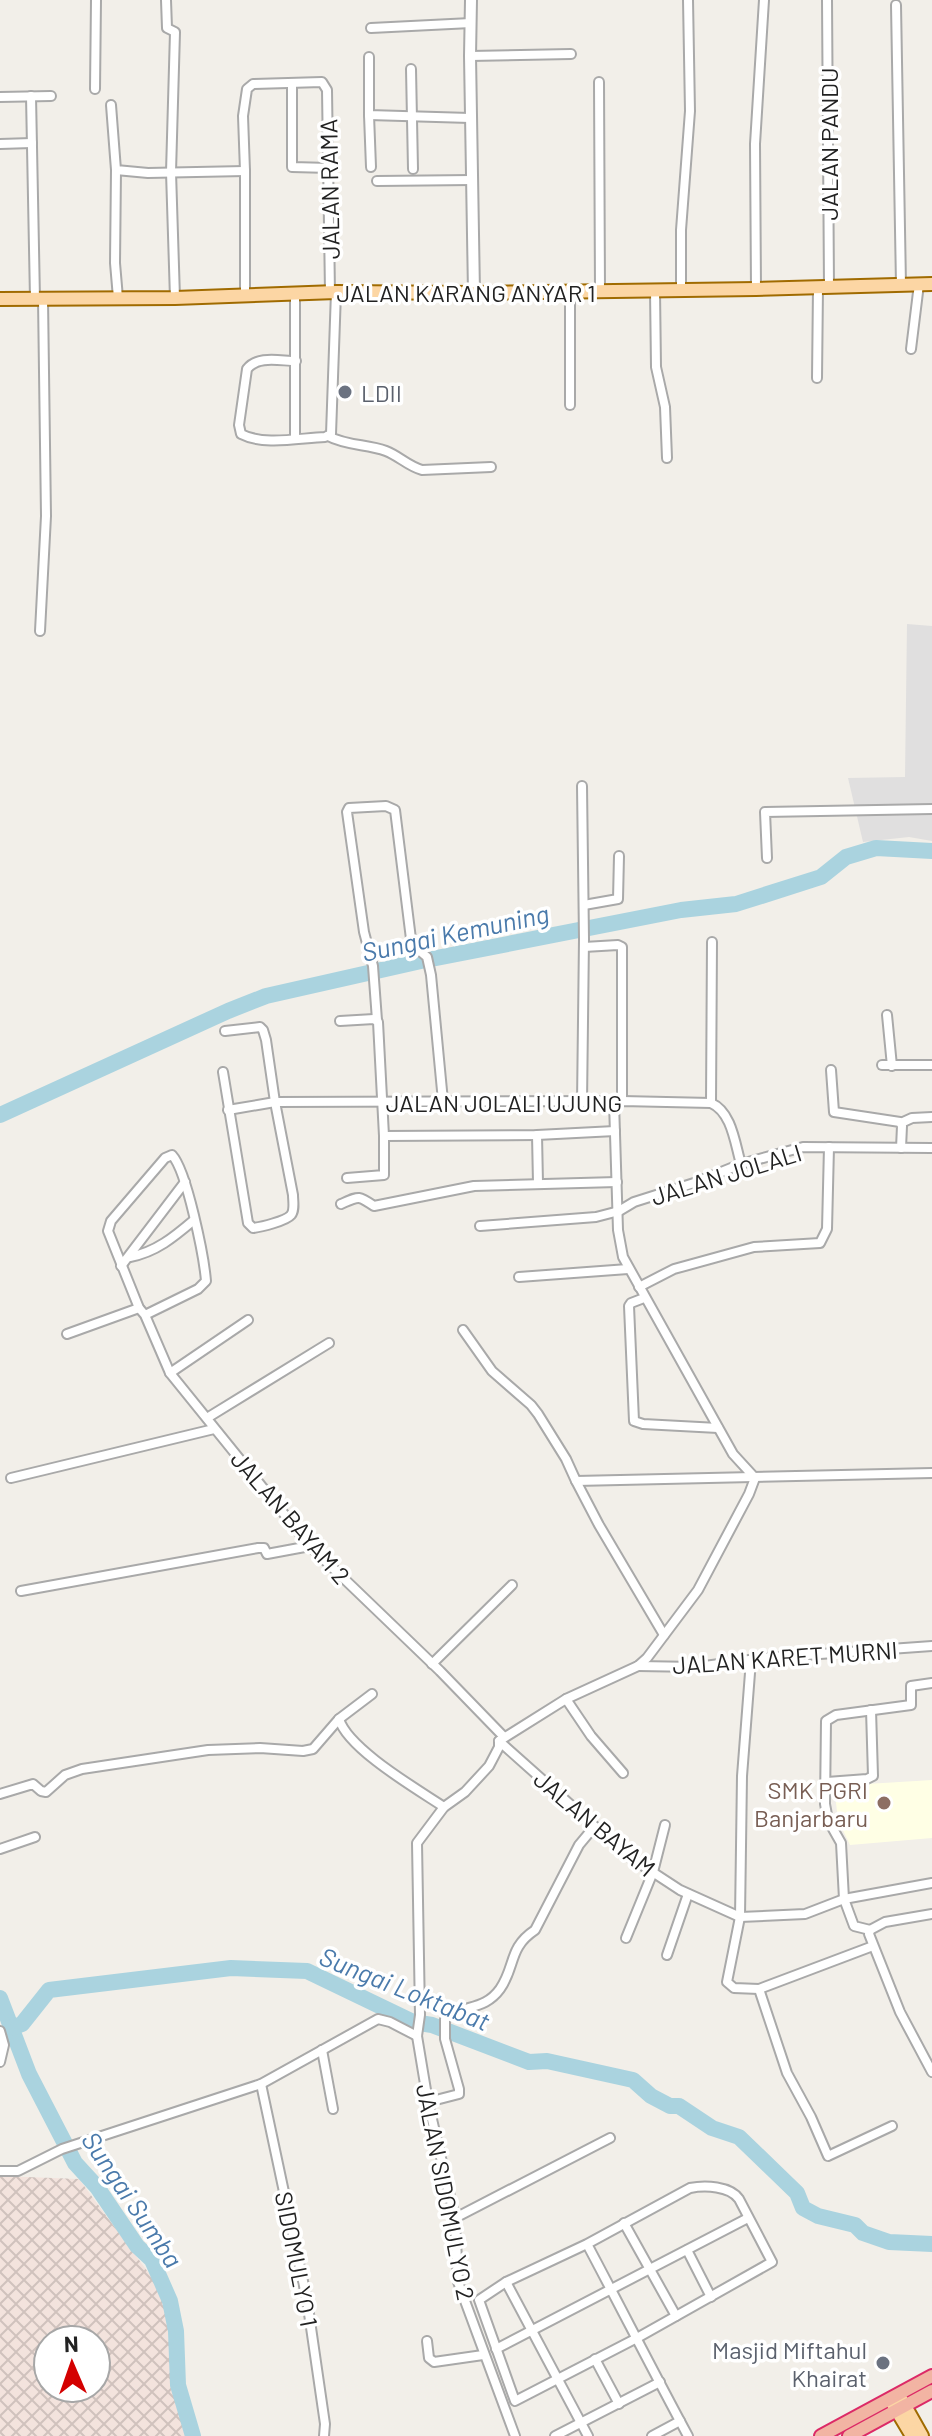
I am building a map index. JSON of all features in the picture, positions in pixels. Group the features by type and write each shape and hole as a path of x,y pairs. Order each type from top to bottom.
{"highway":[{"path":"849,2436 932,2376"},
{"path":"821,2436 897,2402 932,2391"}],"main road":[{"name":"JALAN KARANG ANYAR 1","path":"0,299 175,298 333,292 655,291 926,284"},
{"path":"897,2402 912,2436"},
{"path":"897,2402 922,2436"}],"street":[{"path":"95,89 96,0"},
{"path":"166,0 167,28 175,32 171,172 175,298"},
{"path":"471,0 474,293"},
{"path":"681,290 681,230 690,111 688,0"},
{"path":"756,289 755,144 764,0"},
{"name":"JALAN PANDU","path":"817,378 823,288 827,0"},
{"path":"896,5 901,285"},
{"path":"371,28 471,23"},
{"path":"470,56 571,54"},
{"path":"369,57 371,167"},
{"path":"411,69 413,169"},
{"name":"JALAN RAMA","path":"292,83 322,82 325,85 333,292 329,435"},
{"path":"599,82 600,291"},
{"path":"245,295 243,100 247,89 253,84 292,83 292,167 330,168"},
{"path":"31,96 46,516 40,631"},
{"path":"0,97 51,96"},
{"path":"111,105 116,170 115,263 118,298"},
{"path":"369,115 470,118"},
{"path":"0,144 32,143"},
{"path":"116,170 148,173 245,171"},
{"path":"377,181 472,180"},
{"path":"911,349 926,284"},
{"path":"655,291 656,367 665,407 667,458"},
{"path":"570,292 570,405"},
{"path":"295,293 295,438"},
{"path":"296,361 263,360 247,369 239,425 241,434 266,440 329,435 340,442 384,450 422,470 491,467"},
{"path":"582,786 582,1103"},
{"path":"347,1178 384,1175 375,983 364,932 347,812 349,808 386,806 395,810 411,939 427,957 431,975 443,1101"},
{"path":"767,858 765,812 932,809"},
{"path":"584,905 618,899 619,856"},
{"path":"712,942 711,1103 728,1120 741,1164"},
{"path":"584,943 622,947 615,1131 619,1243 628,1269 733,1454 755,1478"},
{"path":"887,1015 887,1065 932,1065"},
{"path":"340,1021 377,1020"},
{"path":"223,1072 248,1223 253,1228 260,1227 286,1218 293,1210 266,1040 262,1028 225,1031"},
{"path":"831,1070 834,1112 901,1123 912,1118 932,1117"},
{"name":"JALAN JOLALI UJUNG","path":"228,1110 275,1102 711,1103"},
{"path":"901,1123 901,1148"},
{"path":"384,1136 615,1131"},
{"path":"537,1135 538,1183"},
{"name":"JALAN JOLALI","path":"480,1226 596,1217 741,1164 803,1147 932,1148"},
{"path":"639,1287 674,1269 754,1247 823,1241 827,1229 829,1147"},
{"name":"JALAN BAYAM 2","path":"185,1182 175,1156 168,1156 108,1228 121,1266 170,1373 310,1546 432,1664 502,1739"},
{"path":"67,1334 142,1312 205,1284 205,1269 185,1182"},
{"path":"121,1266 185,1182"},
{"path":"341,1204 357,1197 374,1206 474,1186 617,1182"},
{"path":"129,1257 143,1255 162,1246 194,1220"},
{"path":"519,1277 628,1269"},
{"path":"644,1298 629,1306 634,1421 718,1428"},
{"path":"170,1373 248,1320"},
{"path":"463,1330 492,1371 538,1414 664,1635"},
{"path":"207,1418 329,1343"},
{"path":"11,1478 214,1429"},
{"path":"576,1481 932,1473"},
{"path":"502,1739 566,1699 638,1666 647,1658 698,1590 755,1478"},
{"path":"21,1591 258,1548 264,1548 267,1554 310,1546"},
{"path":"432,1664 512,1585"},
{"name":"JALAN KARET MURNI","path":"638,1666 697,1667 932,1646"},
{"path":"751,1660 742,1776 740,1917 727,1982 734,1988 759,1989 873,1946"},
{"path":"932,1683 911,1686 911,1705 828,1718 825,1804 828,1820 841,1843 844,1899 854,1926 870,1930 885,1922 932,1914"},
{"path":"0,1794 33,1784 46,1792 73,1771 192,1752 313,1749 339,1719 372,1694"},
{"path":"566,1699 591,1736 623,1773"},
{"path":"827,1782 873,1776 871,1710"},
{"path":"339,1719 347,1735 362,1749 444,1807"},
{"name":"JALAN BAYAM","path":"502,1739 628,1856 688,1894 740,1917"},
{"name":"JALAN SIDOMULYO 2","path":"502,1739 489,1766 465,1792 444,1807 417,1843 420,2015 417,2034 428,2102 455,2218 458,2282 515,2436"},
{"path":"626,1938 653,1872 665,1825"},
{"path":"428,2102 459,2094 445,2039 445,2019 451,2014 485,2005 500,1989 516,1946 535,1930 579,1845 594,1827"},
{"path":"0,1849 35,1837"},
{"path":"740,1917 805,1914 844,1899 932,1883"},
{"path":"667,1955 688,1894"},
{"path":"870,1930 873,1946 900,2012 932,2072"},
{"path":"759,1989 787,2073 827,2155 832,2156 892,2126"},
{"path":"0,2171 18,2171 62,2149 261,2084 378,2019 417,2034"},
{"path":"0,2031 4,2045 0,2062"},
{"path":"322,2050 333,2109"},
{"name":"SIDOMULYO 1","path":"261,2084 307,2300 325,2424 324,2436"},
{"path":"455,2218 610,2138"},
{"path":"702,2186 735,2193 748,2218 772,2262 637,2338 515,2401 479,2300 506,2282 587,2244 690,2188 702,2186"},
{"path":"496,2349 748,2218"},
{"path":"624,2223 676,2316"},
{"path":"587,2244 688,2436"},
{"path":"687,2250 711,2297"},
{"path":"506,2282 588,2436"},
{"path":"427,2341 429,2358 434,2362 483,2355"},
{"path":"595,2359 619,2404"},
{"path":"555,2436 660,2382"},
{"path":"652,2436 680,2421"}],"shaded area":[{"path":"907,624 932,626 932,841 909,837 863,842 848,778 905,777"},
{"name":"SMK PGRI Banjarbaru","path":"932,1780 932,1838 850,1845 838,1820 834,1786"},
{"path":"0,2176 79,2179 162,2291 188,2436 0,2436"}],"waterway":[{"name":"Sungai Kemuning","path":"0,1115 266,996 421,961 681,910 736,904 821,877 846,857 876,848 932,851"},
{"name":"Sungai Loktabat","path":"11,2028 22,2024 49,1990 231,1968 307,1971 413,2022 432,2025 529,2062 547,2061 633,2080 651,2096 670,2106 679,2106 712,2128 739,2137 797,2193 803,2208 818,2216 855,2225 863,2233 889,2242 932,2244"},
{"name":"Sungai Sumba","path":"0,1998 29,2074 75,2163 97,2187 137,2246 152,2260 170,2301 176,2331 178,2385 193,2436"}],"place":[{"name":"LDII","path":"345,392"},
{"name":"SMK PGRI Banjarbaru","path":"884,1803"},
{"name":"Masjid Miftahul Khairat","path":"883,2363"}]}
